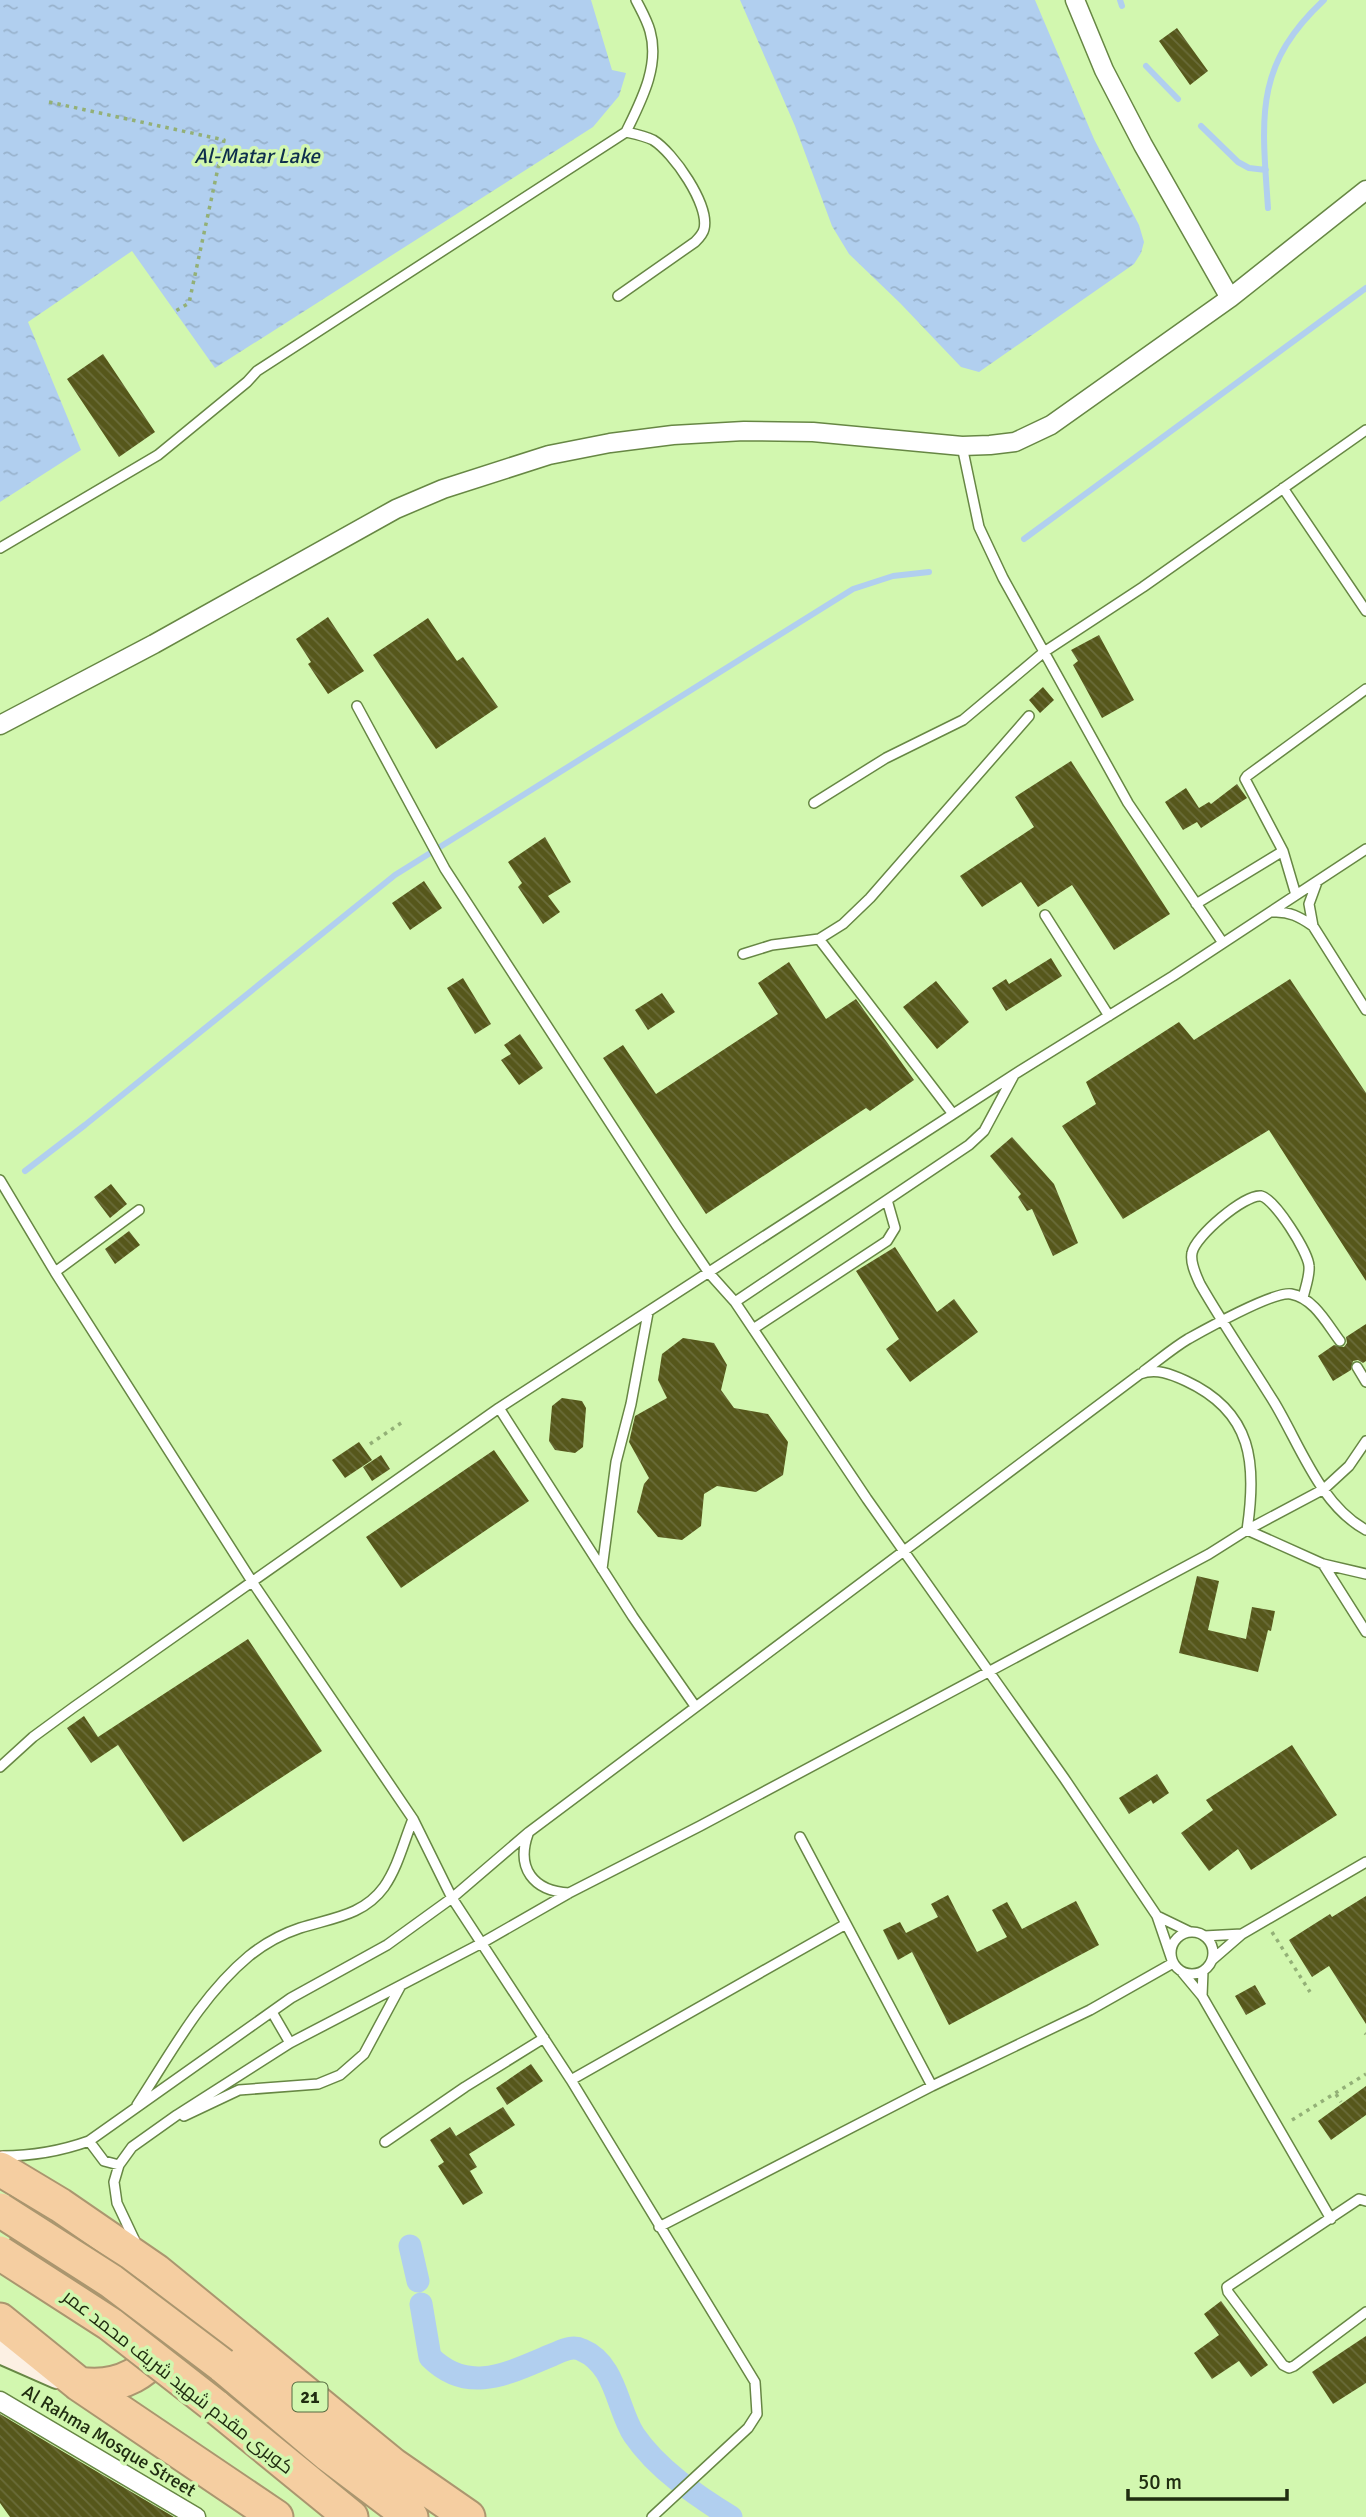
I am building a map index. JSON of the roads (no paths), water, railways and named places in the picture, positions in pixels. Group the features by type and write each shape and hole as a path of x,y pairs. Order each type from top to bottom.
{"highway":[{"name":"21","path":"0,2169 60,2205 156,2271 393,2465 468,2517"},
{"name":"كوبرى مقدم شهيد شريف محمد عمر","path":"0,2210 111,2281 222,2365 329,2455 411,2517"},
{"name":"كوبرى مقدم شهيد شريف محمد عمر","path":"0,2253 110,2324 351,2517"},
{"path":"79,2384 109,2385 123,2382 136,2375 157,2355 164,2342 170,2313 165,2291 156,2271"},
{"path":"0,2320 79,2384 276,2517"}],"main road":[{"path":"0,2351 79,2384"}],"street":[{"path":"1075,0 1117,95 1230,298"},
{"path":"0,725 154,644 396,509 443,489 550,455 610,443 673,435 744,431 813,432 962,446 1015,442 1043,430 1230,298 1366,190"},
{"name":"Al Rahma Mosque Street","path":"0,2401 196,2517"}],"lane":[{"path":"0,548 158,455 257,371 626,132 645,92 651,68 650,30 636,0"},
{"path":"618,296 695,242 704,231 705,216 673,157 653,140 626,132"},
{"path":"814,803 886,758 963,720 1044,652 1143,587 1366,430"},
{"path":"962,446 979,527 1003,578 1128,803 1223,943"},
{"path":"1283,488 1366,611"},
{"path":"1296,895 1283,851 1245,783 1247,776 1366,689"},
{"path":"356,706 444,869 709,1273 735,1302 1157,1916 1172,1963 1202,1996 1331,2218"},
{"path":"743,954 772,944 819,939 843,923 870,898 1029,716"},
{"path":"0,1766 33,1737 83,1701 499,1408 1366,849"},
{"path":"1196,904 1283,851"},
{"path":"1313,926 1310,904 1318,881"},
{"path":"1270,912 1284,911 1313,926 1366,1010"},
{"path":"1045,915 1109,1016"},
{"path":"819,939 953,1114"},
{"path":"735,1302 969,1145 985,1131 1015,1074"},
{"path":"0,1180 55,1272 253,1583 413,1819 452,1898 571,2080 755,2382 757,2414 736,2440 655,2515"},
{"path":"1303,1298 1310,1268 1307,1256 1273,1202 1262,1196 1252,1197 1210,1227 1200,1237 1192,1252 1193,1268 1200,1284 1275,1403 1324,1489 1349,1521 1366,1530"},
{"path":"753,1329 887,1241 895,1228 887,1200"},
{"path":"55,1272 139,1210"},
{"path":"0,2156 24,2156 71,2148 89,2141 291,1998 387,1945 452,1898 529,1832 695,1706 1186,1340 1276,1296 1289,1293 1314,1306 1340,1341"},
{"path":"602,1569 617,1462 648,1313"},
{"path":"1357,1367 1366,1382"},
{"path":"1140,1374 1151,1370 1202,1389 1220,1401 1238,1423 1245,1439 1251,1472 1247,1530"},
{"path":"499,1408 602,1569 695,1706"},
{"path":"156,2271 130,2233 117,2203 114,2182 119,2165 132,2147 157,2129 290,2043 1209,1554 1247,1530 1324,1489 1349,1466 1366,1441"},
{"path":"1247,1530 1323,1564 1366,1573"},
{"path":"1323,1564 1366,1632"},
{"path":"134,2109 205,2002 236,1968 252,1954 281,1936 350,1915 375,1898 389,1878 413,1819"},
{"path":"529,1832 524,1854 530,1875 547,1889 569,1893"},
{"path":"800,1838 932,2086"},
{"path":"1182,1972 1196,1974 1203,1971 1242,1934 1366,1862"},
{"path":"1157,1916 1204,1936 1242,1934"},
{"path":"571,2080 846,1924"},
{"path":"1172,1963 1170,1956 1173,1942 1191,1932"},
{"path":"1204,1936 1212,1947 1212,1960"},
{"path":"659,2227 932,2086 1090,2010 1172,1963"},
{"path":"1202,1996 1203,1971"},
{"path":"157,2129 239,2090 318,2084 340,2075 364,2054 400,1986"},
{"path":"272,2012 290,2043"},
{"path":"385,2142 465,2087 544,2038"},
{"path":"89,2141 104,2161 119,2165"},
{"path":"1366,2201 1359,2199 1229,2285 1228,2292 1283,2365 1289,2368 1366,2312"}],"water":[{"name":"Al-Matar Lake","path":"0,0 591,0 612,70 626,73 619,96 593,127 215,368 132,251 28,322 81,450 0,502"},
{"path":"740,0 1035,0 1094,139 1139,225 1144,242 1134,264 979,372 961,367 849,254 832,226 795,126"}],"waterway":[{"path":"1120,0 1122,6"},
{"path":"1268,208 1264,120 1273,71 1284,48 1301,24 1324,0"},
{"path":"1146,66 1178,99"},
{"path":"1201,126 1238,162 1249,168 1266,170"},
{"path":"1024,539 1366,288"},
{"path":"25,1171 395,875 853,589 893,576 929,572"},
{"path":"410,2246 418,2281"},
{"path":"421,2304 430,2357 445,2369 460,2376 490,2377 571,2348 582,2350 593,2357 609,2376 628,2424 643,2447 678,2481 731,2517"}]}
